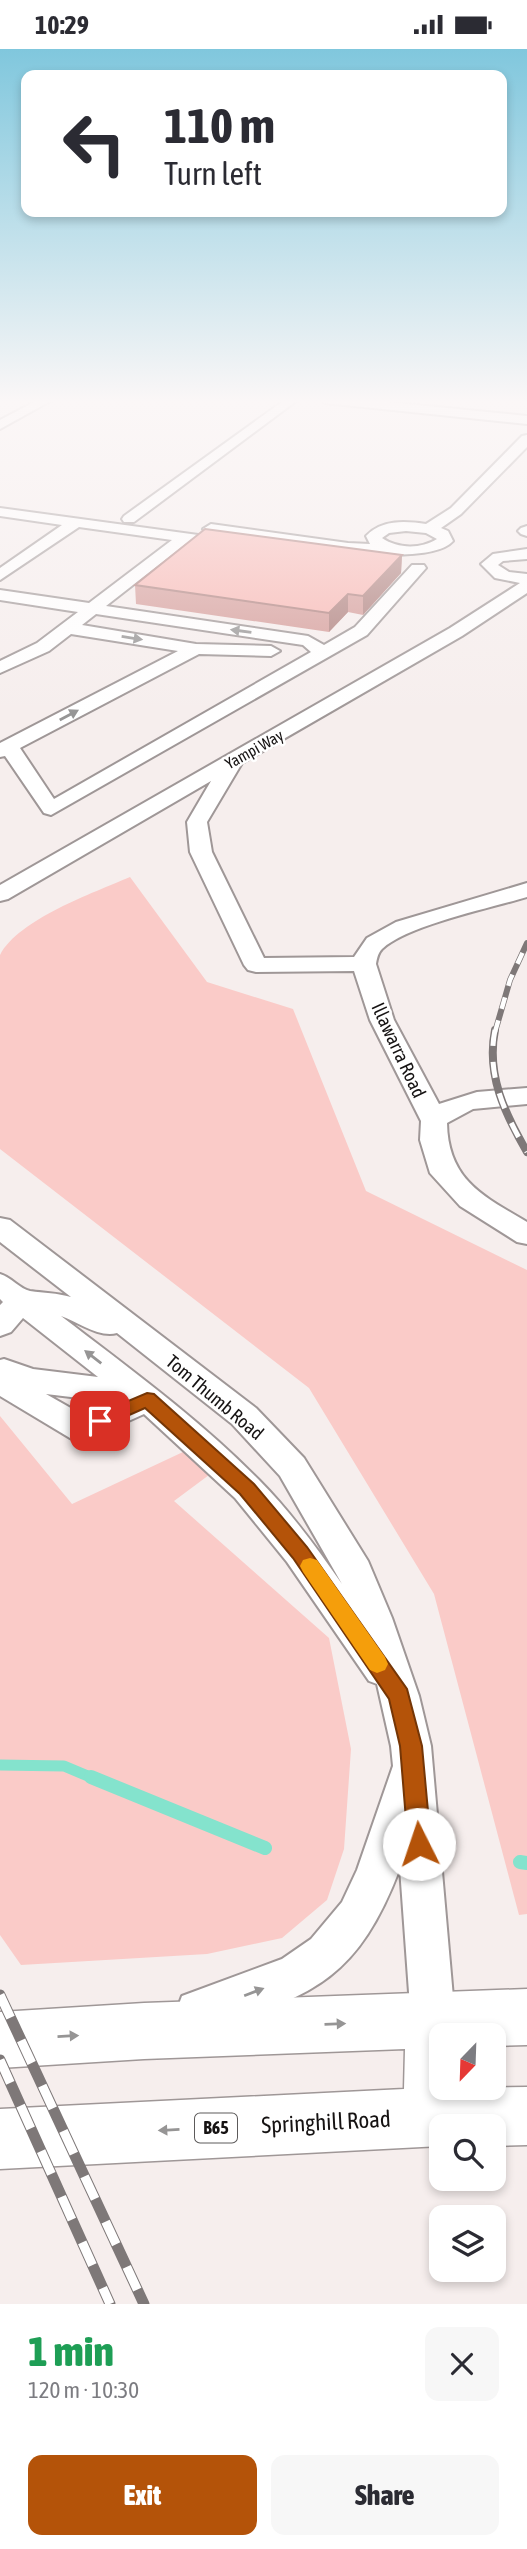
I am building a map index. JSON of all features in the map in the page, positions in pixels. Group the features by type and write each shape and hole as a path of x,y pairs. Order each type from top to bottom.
{"main road":[{"path":"0,2040 144,2031 527,2017"},
{"path":"433,2020 433,2114"},
{"name":"Springhill Road","path":"506,2116 527,2116"},
{"name":"Springhill Road","path":"0,2139 429,2117"}],"street":[{"path":"17,504 348,548 396,549 428,549 445,541 443,534 429,529 395,527 374,536 379,544 396,549"},
{"path":"129,519 149,504"},
{"path":"429,529 463,504"},
{"path":"0,512 418,568 361,631 51,809 4,749 195,649"},
{"path":"0,575 76,522"},
{"path":"0,667 43,647 185,537"},
{"path":"505,599 507,585 489,564 494,559 527,554"},
{"path":"492,570 509,577 527,579"},
{"name":"Yampi Way","path":"0,894 39,869 456,632 527,586"},
{"path":"0,595 308,641 322,652"},
{"path":"68,628 195,649 322,652"},
{"path":"233,761 197,822 201,852 256,965 363,964 366,954 375,943 404,927 527,890"},
{"name":"Illawarra Road","path":"363,964 382,1020 434,1121 432,1132 438,1159 451,1183 470,1200 527,1235"},
{"path":"434,1121 451,1109 476,1101 527,1096"},
{"name":"Tom Thumb Road","path":"0,1227 244,1416 292,1467 355,1571 400,1696 413,1761 433,2020"},
{"path":"8,1304 51,1303 87,1314 174,1361"},
{"name":"Tom Thumb Road","path":"8,1304 146,1398 247,1489 277,1523 400,1696"},
{"path":"0,1367 9,1374 32,1380 98,1387 146,1398"},
{"path":"0,1377 14,1389 82,1430 146,1398"},
{"name":"Tom Thumb Road","path":"144,2031 272,1985 325,1954 347,1930 365,1898 413,1761"}],"shaded area":[{"path":"130,877 207,982 293,1009 366,1191 527,1270 527,1914 519,1915 434,1594 309,1388 0,1149 0,955 23,930 40,919"},
{"path":"0,1416 72,1504 183,1452 209,1475 174,1501 329,1638 351,1749 344,1849 327,1900 282,1938 207,1954 21,1965 0,1935"}],"building":[{"path":"205,529 402,555 363,596 348,594 329,613 135,585"}],"waterway":[{"path":"0,1765 64,1766 95,1779"},
{"path":"91,1777 265,1848"},
{"path":"520,1862 527,1863"}],"railway":[{"path":"495,1032 510,980 527,943"},
{"path":"495,1030 493,1063 499,1094 527,1152"},
{"path":"0,1995 144,2304"},
{"path":"0,2060 110,2304"}],"slow traffic":[{"path":"310,1566 377,1664"}],"route":[{"path":"100,1421 147,1399 247,1489 300,1552 400,1696 411,1746 419,1844"}]}
